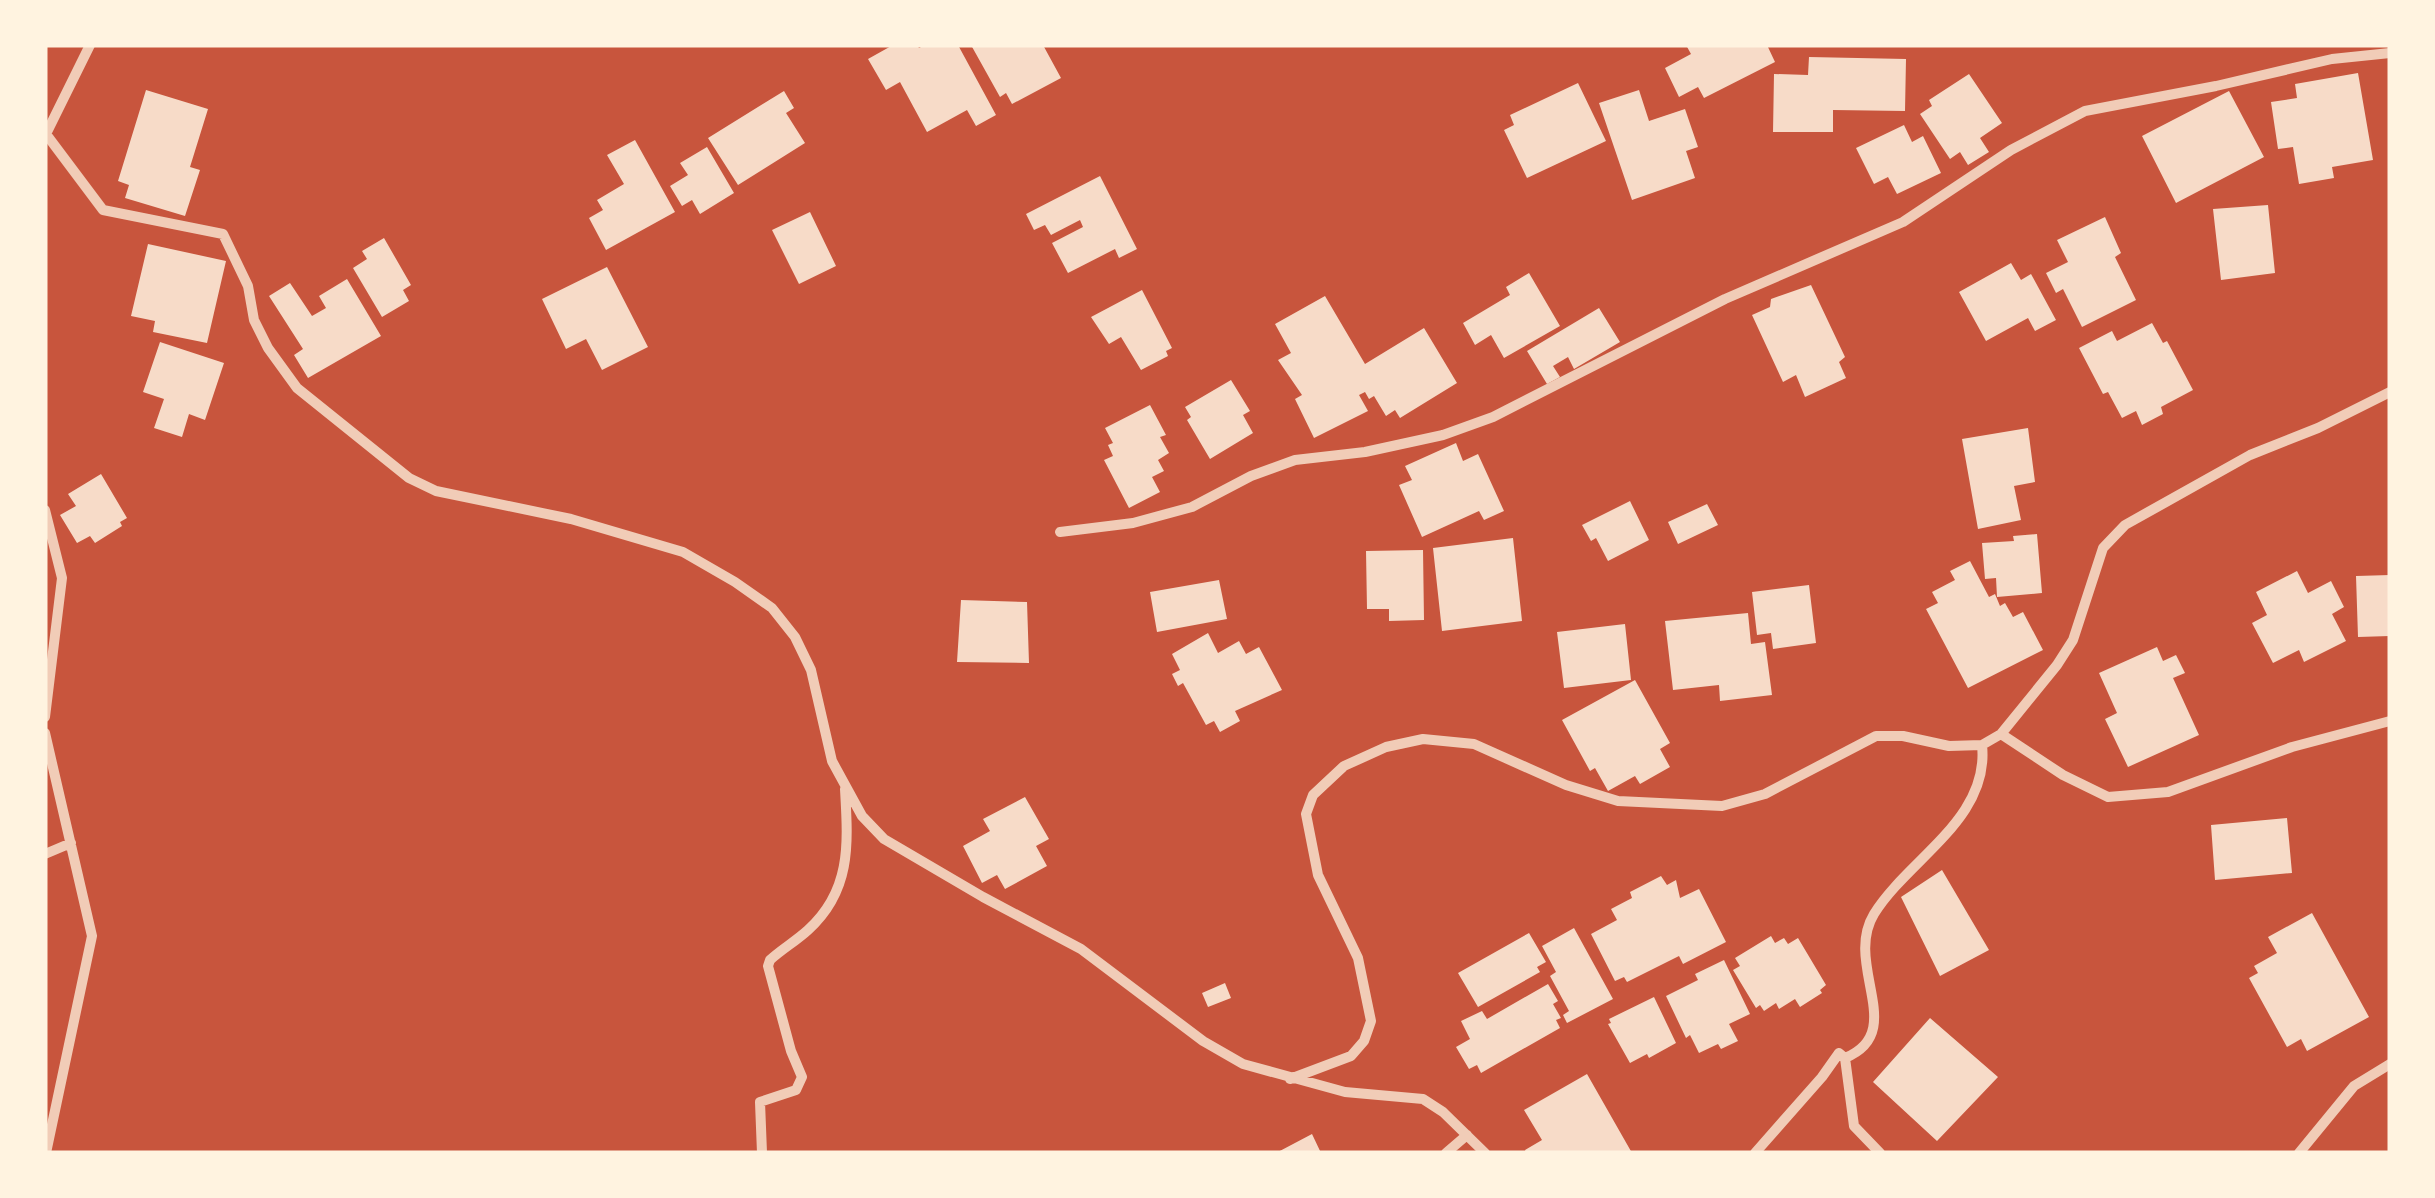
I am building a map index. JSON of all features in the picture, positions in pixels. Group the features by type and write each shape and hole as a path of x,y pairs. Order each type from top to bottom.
{"street":[{"path":"90,45 46,134 103,210 223,234 248,286 254,320 268,348 297,388 409,478 436,491 570,519 682,552 736,582 772,608 795,637 811,670 832,761 862,816 884,839 1081,949 1203,1041 1243,1064 1345,1092 1424,1099 1485,1153"},
{"path":"1060,532 1134,523 1192,507 1251,476 1295,460 1365,452 1443,435 1494,417 1724,299 1903,222 2011,150 2086,111 2332,59 2390,52"},
{"path":"1289,1079 1351,1056 1364,1041 1371,1021 1358,958 1318,875 1306,814 1314,794 1344,766 1386,747 1423,739 1440,740 1474,744 1566,784 1618,801 1722,806 1766,794 1876,736 1903,736 1949,746 1982,745 2001,734 2057,665 2073,640 2103,548 2125,524 2250,455 2318,428 2390,392"},
{"path":"45,510 62,578 45,718"},
{"path":"2001,734 2063,774 2108,796 2168,792 2292,747 2390,721"},
{"path":"45,733 92,936 46,1153"},
{"path":"1845,1058 1860,1052 1871,1041 1872,994 1864,964 1865,938 1872,917 1896,884 1947,835 1966,808 1981,772 1982,745"},
{"path":"762,1153 760,1102 796,1090 802,1077 768,966 770,960 812,927 846,870 844,785"},
{"path":"45,854 71,843"},
{"path":"1755,1153 1839,1053 1845,1058 1854,1126 1880,1153"},
{"path":"2299,1153 2354,1086 2390,1064"},
{"path":"1446,1153 1467,1135"}],"building":[{"path":"893,45 958,45 996,115 976,126 967,110 927,132 900,82 886,90 868,59"},
{"path":"971,45 1043,45 1061,78 1012,104 1006,93 1000,97"},
{"path":"1686,45 1767,45 1775,62 1704,98 1698,87 1679,97 1665,68 1691,54"},
{"path":"1809,57 1906,59 1905,111 1833,110 1833,132 1773,132 1774,74 1808,75"},
{"path":"2358,73 2373,160 2332,167 2334,178 2299,184 2293,147 2278,149 2271,102 2297,98 2295,84"},
{"path":"1969,74 2002,123 1980,138 1989,152 1968,165 1960,152 1950,159 1920,114 1932,106 1929,100"},
{"path":"1578,83 1606,141 1527,178 1504,130 1514,125 1510,115"},
{"path":"146,90 208,109 190,167 200,170 185,216 125,198 129,185 118,181"},
{"path":"1639,90 1649,121 1685,109 1698,147 1686,151 1695,178 1632,200 1599,103"},
{"path":"784,91 794,108 786,113 805,143 738,185 708,138"},
{"path":"2229,91 2264,157 2176,203 2142,136"},
{"path":"1904,125 1912,142 1923,136 1941,173 1897,194 1888,177 1874,184 1856,148"},
{"path":"635,140 675,212 606,250 589,218 603,210 597,200 624,184 607,155"},
{"path":"707,147 734,193 700,214 692,200 682,206 670,186 688,175 680,163"},
{"path":"1100,176 1137,249 1119,258 1115,249 1068,273 1052,243 1083,227 1080,220 1051,235 1045,225 1034,230 1026,214"},
{"path":"2268,205 2275,273 2221,280 2213,209"},
{"path":"810,212 836,266 799,284 772,230"},
{"path":"2105,217 2121,253 2115,257 2136,300 2082,327 2063,289 2056,293 2046,273 2068,262 2057,240"},
{"path":"384,238 411,285 403,290 409,301 382,317 353,268 367,259 362,251"},
{"path":"148,244 226,261 207,343 153,332 155,321 131,316"},
{"path":"2011,263 2021,280 2031,274 2056,320 2035,331 2028,318 1986,341 1959,292"},
{"path":"607,267 648,347 602,370 586,339 566,349 542,299"},
{"path":"1529,273 1560,326 1504,358 1491,335 1475,345 1463,323 1510,295 1506,287"},
{"path":"347,279 381,336 308,378 294,355 303,349 269,296 290,283 312,316 326,308 319,296"},
{"path":"1811,285 1845,357 1839,362 1846,378 1805,397 1796,375 1783,382 1752,315 1770,307 1771,299"},
{"path":"1142,290 1172,348 1166,351 1168,356 1141,370 1121,337 1109,344 1091,317"},
{"path":"1325,296 1365,364 1424,328 1457,383 1400,418 1395,410 1386,416 1374,396 1369,399 1365,392 1359,395 1368,411 1314,438 1295,399 1302,395 1278,360 1291,353 1275,324"},
{"path":"1599,308 1620,342 1574,369 1568,357 1553,366 1560,377 1547,384 1527,351"},
{"path":"2152,323 2163,343 2167,341 2193,390 2161,407 2163,414 2142,425 2136,411 2122,418 2108,392 2103,394 2079,348 2112,331 2117,341"},
{"path":"160,342 224,363 205,420 189,414 182,437 154,428 164,399 143,392"},
{"path":"1231,380 1250,411 1243,415 1253,433 1210,459 1187,420 1191,417 1185,407"},
{"path":"1150,405 1166,435 1160,437 1169,453 1158,460 1164,471 1152,477 1160,492 1129,508 1104,460 1113,456 1108,445 1113,443 1105,428"},
{"path":"2028,428 2035,482 2014,486 2021,520 1978,529 1962,439"},
{"path":"1456,443 1463,461 1478,454 1504,511 1484,520 1479,511 1422,537 1399,485 1412,480 1405,466"},
{"path":"101,474 127,518 120,522 122,526 95,543 90,536 77,543 60,515 76,506 68,494"},
{"path":"1630,501 1649,540 1608,561 1596,538 1591,541 1582,525"},
{"path":"1707,504 1718,525 1678,544 1668,522"},
{"path":"2037,534 2042,593 1997,597 1996,578 1985,579 1982,543 2014,541 2013,536"},
{"path":"1513,538 1522,621 1442,631 1433,548"},
{"path":"1423,550 1424,620 1389,621 1389,609 1367,609 1366,551"},
{"path":"1970,561 1989,597 1995,594 2000,606 2005,603 2013,617 2023,612 2043,650 1968,688 1926,609 1938,603 1932,592 1955,580 1950,571"},
{"path":"2297,571 2308,593 2331,581 2344,607 2332,614 2346,641 2304,662 2299,650 2273,663 2252,623 2267,615 2256,592"},
{"path":"2390,575 2390,636 2358,637 2356,576"},
{"path":"1219,580 1227,619 1157,632 1150,592"},
{"path":"1809,585 1816,643 1773,649 1771,633 1757,635 1752,592"},
{"path":"961,600 1027,602 1029,663 957,662"},
{"path":"1748,613 1751,644 1765,642 1772,695 1720,701 1719,685 1673,690 1665,621"},
{"path":"1625,624 1631,680 1564,688 1557,632"},
{"path":"1208,633 1218,653 1239,641 1246,654 1259,647 1282,690 1235,711 1240,721 1220,732 1214,721 1206,725 1183,683 1178,686 1172,674 1180,670 1172,654"},
{"path":"2157,647 2163,661 2176,655 2185,673 2173,678 2199,735 2128,767 2105,719 2117,713 2099,673"},
{"path":"1635,680 1670,743 1660,749 1670,767 1640,784 1635,776 1608,791 1595,768 1590,771 1562,720"},
{"path":"1025,797 1049,839 1036,846 1047,866 1005,889 997,875 982,883 963,846 990,831 983,819"},
{"path":"2287,818 2292,873 2215,880 2211,825"},
{"path":"1942,870 1989,950 1940,976 1901,897"},
{"path":"1661,876 1667,885 1676,880 1680,898 1699,889 1726,942 1683,964 1679,956 1627,982 1624,977 1615,981 1591,934 1617,920 1611,909 1632,898 1630,892"},
{"path":"2312,913 2369,1017 2307,1051 2301,1039 2287,1047 2249,978 2258,973 2254,966 2277,953 2268,937"},
{"path":"1574,928 1613,999 1567,1023 1563,1015 1569,1011 1550,976 1556,972 1542,946"},
{"path":"1529,933 1546,962 1537,967 1540,972 1478,1007 1458,973"},
{"path":"1771,936 1775,943 1784,938 1788,944 1798,938 1826,985 1820,990 1822,993 1800,1007 1795,999 1779,1009 1776,1003 1764,1011 1760,1005 1756,1008 1733,970 1740,966 1735,958"},
{"path":"1724,960 1750,1014 1729,1024 1738,1041 1721,1049 1718,1044 1699,1053 1690,1035 1686,1038 1666,996 1698,980 1695,974"},
{"path":"1225,983 1231,998 1208,1007 1202,993"},
{"path":"1548,984 1558,1001 1553,1004 1561,1018 1556,1020 1560,1028 1481,1073 1477,1065 1469,1069 1456,1047 1470,1039 1461,1021 1482,1011 1487,1019"},
{"path":"1654,997 1676,1043 1630,1063 1608,1024 1609,1019"},
{"path":"1930,1018 1998,1077 1937,1141 1873,1082"},
{"path":"1587,1074 1632,1153 1526,1153 1542,1140 1524,1110"},
{"path":"1312,1134 1321,1153 1276,1153"}]}
